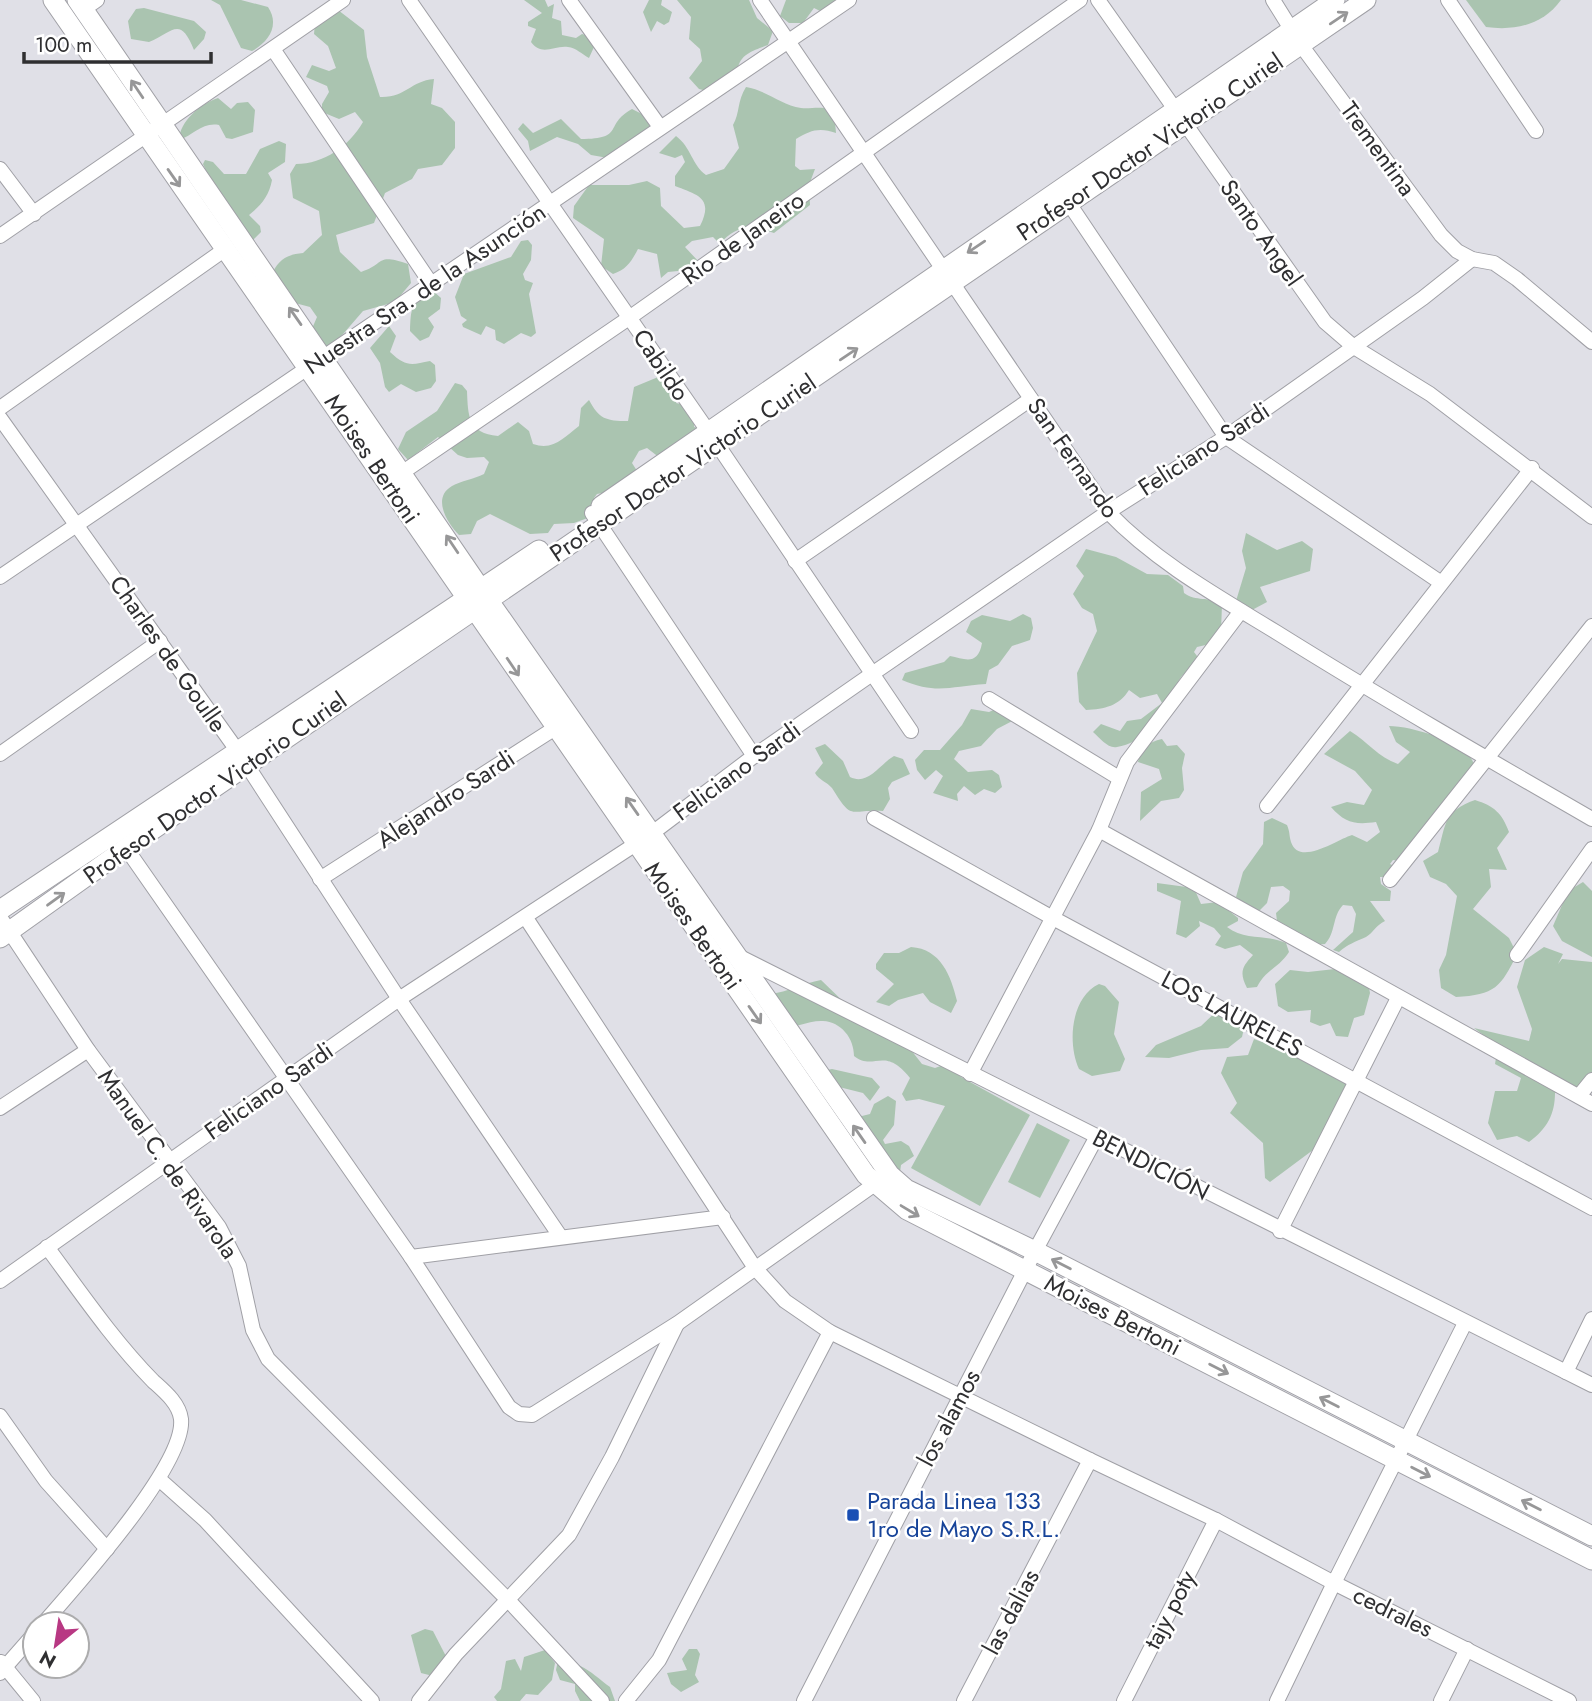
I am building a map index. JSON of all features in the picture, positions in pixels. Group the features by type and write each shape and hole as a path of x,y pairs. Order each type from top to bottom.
{"street":[{"name":"Moises Bertoni","path":"53,0 153,129 643,839 733,954 883,1179 907,1210 1592,1560"},
{"path":"0,236 343,0"},
{"name":"Cabildo","path":"409,0 551,203 911,731"},
{"path":"569,0 660,127"},
{"name":"San Fernando","path":"760,0 1108,512 1149,551 1241,611 1362,686 1592,820"},
{"name":"Nuestra Sra. de la Asunción","path":"0,578 849,0"},
{"name":"Rio de Janeiro","path":"403,472 629,318 1080,0"},
{"name":"Santo Angel","path":"1098,0 1325,322 1354,347 1430,394 1531,468 1592,517"},
{"name":"Trementina","path":"1273,0 1296,37 1441,235 1457,251 1472,259 1494,263 1517,279 1592,342"},
{"name":"Profesor Doctor Victorio Curiel","path":"1296,37 1335,0"},
{"name":"Profesor Doctor Victorio Curiel","path":"3,924 1296,37 1366,0"},
{"path":"1448,0 1536,131"},
{"name":"Moises Bertoni","path":"86,3 153,129 224,250 403,472 478,600"},
{"path":"273,50 432,285"},
{"name":"Profesor Doctor Victorio Curiel","path":"947,277 1069,202 1180,117"},
{"path":"0,169 34,214"},
{"path":"1069,202 1226,437 1440,582"},
{"path":"0,408 224,250"},
{"name":"Feliciano Sardi","path":"0,1282 168,1160 399,999 643,839 754,756 872,674 1108,512 1226,437 1354,347 1472,259"},
{"path":"795,561 1031,400"},
{"name":"Charles de Goulle","path":"0,418 243,759 399,999 560,1236"},
{"path":"1267,806 1531,468"},
{"path":"595,518 754,756"},
{"path":"970,1074 1099,830 1119,778 1139,743 1241,611"},
{"path":"1390,880 1592,626"},
{"path":"0,754 160,641"},
{"path":"989,699 1119,778"},
{"name":"Alejandro Sardi","path":"320,879 563,723"},
{"name":"Profesor Doctor Victorio Curiel","path":"3,924 126,848 243,759"},
{"name":"LOS LAURELES","path":"874,818 1051,918 1592,1208"},
{"path":"1099,830 1592,1104"},
{"name":"Moises Bertoni","path":"643,839 708,948 866,1175 906,1189 1035,1251 1592,1536"},
{"path":"126,848 411,1257 509,1407 519,1414 532,1415 678,1323 883,1179"},
{"path":"1517,956 1592,849"},
{"path":"526,918 755,1268 785,1301 830,1332 1216,1520 1334,1583 1465,1323"},
{"name":"Manuel C. de Rivarola","path":"3,924 88,1050 219,1227 239,1266 253,1330 268,1359 509,1601 602,1701"},
{"name":"BENDICIÓN","path":"708,948 733,954 1280,1231 1592,1385"},
{"path":"1280,1231 1398,998"},
{"path":"0,1108 88,1050"},
{"path":"1579,1096 1592,1080"},
{"name":"los alamos","path":"804,1701 960,1396 1027,1272 1035,1251 1096,1138"},
{"path":"411,1257 723,1217"},
{"path":"47,1247 120,1346 173,1401 181,1418 180,1428 159,1479 107,1549 55,1610"},
{"path":"1566,1373 1592,1319"},
{"path":"419,1701 456,1654 569,1535 612,1457 678,1323"},
{"path":"626,1701 659,1660 830,1332"},
{"path":"0,1416 46,1481 107,1549"},
{"name":"las dalias","path":"964,1701 1090,1460"},
{"path":"159,1479 205,1520 372,1701"},
{"name":"tajy poty","path":"1124,1701 1216,1520"},
{"name":"cedrales","path":"1278,1701 1334,1583 1569,1701"},
{"path":"21,1647 2,1667 33,1701"},
{"path":"1441,1701 1467,1649"}],"green space":[{"path":"211,0 241,0 268,7 273,26 268,38 252,51 241,48 220,5"},
{"path":"524,0 545,0 548,7 554,4 552,18 561,21 562,35 576,38 582,34 592,37 594,47 589,58 571,48 544,50 535,46 531,42 536,29 528,26 528,22 542,13"},
{"path":"649,0 662,0 661,5 672,12 669,22 664,25 657,21 651,32 643,12"},
{"path":"677,0 749,0 757,18 773,31 768,45 742,59 737,85 723,95 699,89 689,78 702,61 700,49 689,39 691,17"},
{"path":"786,0 857,0 820,11 814,8 803,23 789,23 780,16"},
{"path":"1466,0 1561,0 1554,9 1537,21 1518,27 1497,28 1486,27"},
{"path":"144,8 194,21 206,32 204,39 194,50 180,29 149,42 131,39 128,21 136,9"},
{"path":"338,10 364,30 367,57 380,97 396,95 426,80 434,79 431,104 442,108 455,122 455,148 442,165 418,169 412,179 385,193 374,223 336,235 340,252 361,272 390,259 408,264 411,283 395,302 363,311 331,348 323,348 308,338 317,317 310,307 295,303 273,272 281,261 303,253 322,235 319,211 293,198 290,174 296,164 316,161 335,152 351,139 363,122 355,112 339,119 322,112 322,104 329,92 327,86 306,77 312,65 329,71 336,68 328,46 314,34 315,23"},
{"path":"746,87 794,106 824,108 835,122 836,133 815,130 796,139 795,166 800,170 815,169 809,185 810,205 774,233 744,228 732,233 720,244 713,237 692,241 685,247 699,262 698,269 668,272 661,278 657,254 638,249 628,265 618,272 613,274 601,266 604,239 573,218 574,206 589,185 629,185 647,181 660,188 661,206 684,228 700,226 704,217 704,203 697,195 675,186 675,176 685,162 682,155 675,158 659,153 676,136 706,175 724,169 739,148 733,125"},
{"path":"218,98 231,109 237,103 248,102 255,110 253,132 232,139 226,138 219,125 213,125 203,127 179,140 183,126 192,114 204,104"},
{"path":"632,109 644,115 651,128 628,141 625,161 591,155 578,144 557,137 530,151 528,141 518,129 523,123 533,133 561,119 581,139 604,137 613,130 623,115"},
{"path":"279,141 286,144 285,162 268,173 272,180 269,191 249,215 260,226 261,232 254,239 246,259 203,164 205,160 213,162 224,174 246,174 260,149"},
{"path":"528,240 532,245 531,260 523,274 525,280 533,283 529,294 536,333 531,337 521,333 504,344 496,340 495,330 486,326 481,335 463,327 462,324 467,320 461,316 455,297 464,274 511,257 521,241"},
{"path":"432,290 441,298 440,309 428,318 434,327 429,337 420,341 410,331 412,311 416,303"},
{"path":"389,326 396,336 390,352 409,364 430,361 435,365 436,381 431,388 416,392 401,384 389,392 385,387 380,363 370,348"},
{"path":"663,375 682,379 676,403 685,405 695,419 694,427 702,429 660,458 647,448 639,451 632,463 646,485 597,494 594,498 596,515 574,523 554,524 548,533 530,534 490,514 477,521 471,534 459,535 446,518 443,497 452,486 484,474 489,462 484,457 467,458 458,455 438,437 408,460 398,449 406,432 437,411 455,383 462,385 467,391 469,415 475,427 498,436 518,422 529,431 533,444 547,446 558,442 579,426 581,408 589,400 604,418 628,421 634,387"},
{"path":"1246,533 1277,550 1302,541 1313,549 1310,571 1260,587 1267,602 1252,610 1236,601 1246,568 1242,551"},
{"path":"1086,549 1116,557 1147,574 1168,575 1183,586 1184,593 1189,596 1222,604 1221,632 1210,644 1197,647 1194,652 1200,660 1180,678 1177,704 1142,736 1117,747 1107,745 1093,732 1101,724 1120,731 1127,721 1141,719 1162,703 1157,694 1140,698 1129,690 1121,700 1105,707 1086,710 1079,702 1077,673 1097,631 1093,614 1082,608 1073,594 1084,576 1076,566"},
{"path":"1023,614 1031,618 1033,628 1030,640 1012,646 998,665 989,670 986,684 935,688 902,680 905,673 944,662 950,656 974,658 982,643 966,632 971,621 982,615 1010,621"},
{"path":"1000,707 1018,718 997,729 981,746 959,751 954,759 968,772 992,770 999,775 1002,787 995,793 984,789 975,795 964,786 957,794 958,801 933,793 943,776 936,770 925,780 917,770 915,760 924,750 940,750 962,725 971,709 989,712"},
{"path":"1389,726 1424,732 1450,742 1469,756 1474,764 1411,863 1393,860 1390,864 1394,866 1387,877 1380,877 1381,884 1391,891 1390,901 1370,901 1385,921 1366,937 1339,952 1333,950 1353,932 1356,914 1352,906 1343,905 1325,944 1313,945 1277,921 1276,913 1289,901 1290,891 1283,886 1271,887 1267,903 1255,915 1236,897 1243,872 1263,844 1264,822 1272,818 1287,825 1291,842 1295,849 1302,852 1319,849 1352,835 1367,842 1380,832 1376,822 1351,822 1331,807 1347,802 1364,805 1372,790 1355,771 1324,754 1350,731 1398,764 1410,752 1396,742"},
{"path":"1162,739 1167,746 1177,745 1185,754 1182,768 1184,790 1179,798 1161,801 1140,821 1141,792 1162,779 1159,769 1138,762 1146,746"},
{"path":"825,744 843,761 850,777 862,779 874,773 894,756 903,759 910,774 892,782 888,788 890,799 883,811 853,812 844,806 832,788 815,773 823,763 815,748"},
{"path":"1475,800 1497,811 1509,832 1497,848 1507,870 1489,869 1491,887 1473,909 1509,938 1517,954 1501,982 1495,987 1480,994 1456,997 1441,988 1439,970 1446,955 1457,896 1446,884 1430,877 1423,861 1438,852 1445,826 1452,814"},
{"path":"1583,882 1592,891 1592,957 1562,941 1553,926 1568,891"},
{"path":"1157,883 1194,888 1201,904 1218,902 1238,918 1238,921 1227,927 1248,936 1286,943 1289,952 1264,976 1257,987 1247,988 1243,970 1253,955 1240,945 1225,949 1215,945 1221,936 1214,928 1199,921 1200,926 1186,938 1176,934 1181,901 1157,891"},
{"path":"911,947 930,953 948,973 957,1001 951,1013 930,1002 923,993 898,1000 889,1006 876,1002 894,984 876,969 876,964 884,953 899,953"},
{"path":"1544,947 1563,954 1558,964 1562,959 1592,962 1592,1076 1584,1086 1555,1093 1549,1120 1541,1132 1529,1142 1517,1136 1497,1140 1488,1123 1495,1091 1517,1091 1521,1078 1495,1064 1498,1046 1474,1028 1529,1041 1532,1029 1517,987 1525,960"},
{"path":"1335,969 1368,983 1370,993 1364,1015 1354,1018 1348,1037 1336,1036 1330,1023 1320,1026 1310,1022 1311,1010 1288,1012 1278,1006 1275,984 1290,970 1308,972"},
{"path":"821,980 851,1009 911,1050 922,1064 935,1068 949,1063 961,1077 1030,1115 980,1206 911,1168 945,1106 919,1099 906,1101 902,1094 910,1078 901,1068 886,1061 868,1062 854,1056 849,1037 841,1028 830,1022 806,1023 777,1031 769,994"},
{"path":"1099,984 1105,986 1119,1002 1114,1034 1125,1059 1120,1071 1092,1076 1079,1069 1073,1047 1073,1034 1077,1010 1082,999"},
{"path":"1221,1007 1244,1028 1242,1037 1228,1048 1201,1050 1169,1058 1145,1057 1156,1045 1201,1026"},
{"path":"1254,1039 1270,1045 1277,1042 1350,1078 1317,1147 1270,1182 1265,1178 1263,1143 1230,1113 1237,1103 1221,1073 1227,1057 1248,1055"},
{"path":"832,1069 872,1078 880,1087 870,1101 863,1093 839,1087 853,1112 862,1116 870,1114 874,1104 888,1096 896,1101 894,1125 883,1140 885,1144 901,1141 909,1146 914,1156 901,1165 899,1180 822,1071"},
{"path":"1037,1123 1070,1140 1040,1198 1008,1182"},
{"path":"425,1629 433,1631 453,1670 445,1679 421,1673 411,1635"},
{"path":"689,1649 697,1649 700,1654 695,1675 699,1682 681,1692 671,1684 667,1673 687,1670 682,1659"},
{"path":"545,1650 555,1663 552,1680 538,1695 526,1694 520,1701 497,1701 494,1697 501,1689 506,1661 515,1659 521,1671 524,1657"},
{"path":"558,1660 581,1666 592,1673 610,1687 615,1701 580,1701 575,1684 560,1680 556,1670"}],"place":[{"name":"Parada Linea 133 1ro de Mayo S.R.L.","path":"853,1515"}]}
